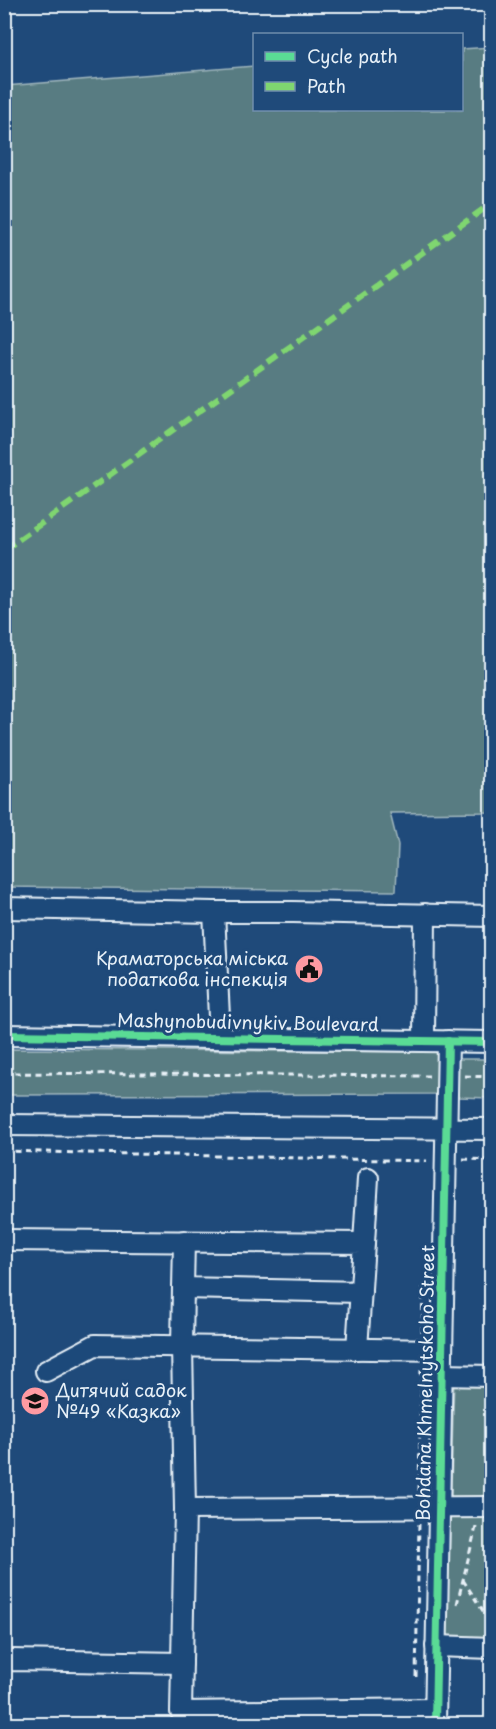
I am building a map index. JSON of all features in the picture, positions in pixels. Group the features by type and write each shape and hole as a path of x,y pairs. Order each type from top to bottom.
{"street":[{"path":"4,908 492,916"},
{"path":"214,912 220,1038"},
{"path":"424,1041 426,914"},
{"name":"Mashynobudivnykiv Boulevard","path":"4,1035 492,1042"},
{"name":"Bohdana Khmelnytskoho Street","path":"428,1714 436,1646 429,1507 441,1375 448,1041"},
{"path":"4,1125 492,1129"},
{"path":"357,1349 368,1178"},
{"path":"4,1240 364,1243"},
{"path":"184,1241 182,1346 185,1509 181,1712 340,1717 428,1714"},
{"path":"183,1288 361,1292"},
{"path":"46,1371 95,1345 442,1350"},
{"path":"441,1375 492,1376"},
{"path":"185,1509 486,1507"},
{"path":"436,1646 492,1648"},
{"path":"4,1662 11,1660 182,1663"}],"path":[{"path":"4,1074 492,1077"},
{"path":"4,1151 427,1159 427,1171"},
{"path":"459,1159 492,1160"},
{"path":"424,1278 422,1349 429,1507 428,1714"},
{"path":"455,1610 486,1507 492,1467"},
{"path":"463,1580 492,1625"}],"green space":[{"path":"491,47 491,812 390,813 398,845 396,891 5,887 5,86 253,66 253,111 463,111 463,49"},
{"path":"5,1049 437,1052 437,1094 5,1095"},
{"path":"458,1059 491,1059 491,1098 458,1097"},
{"path":"454,1378 491,1380 491,1638 447,1636"}],"marked path":[{"path":"4,550 492,203"}],"cycle path":[{"path":"4,1035 492,1042"},
{"path":"435,1724 448,1041"}],"place":[{"name":"Краматорська міська податкова інспекція","path":"309,969"},
{"name":"Дитячий садок №49 «Казка»","path":"35,1401"}]}
